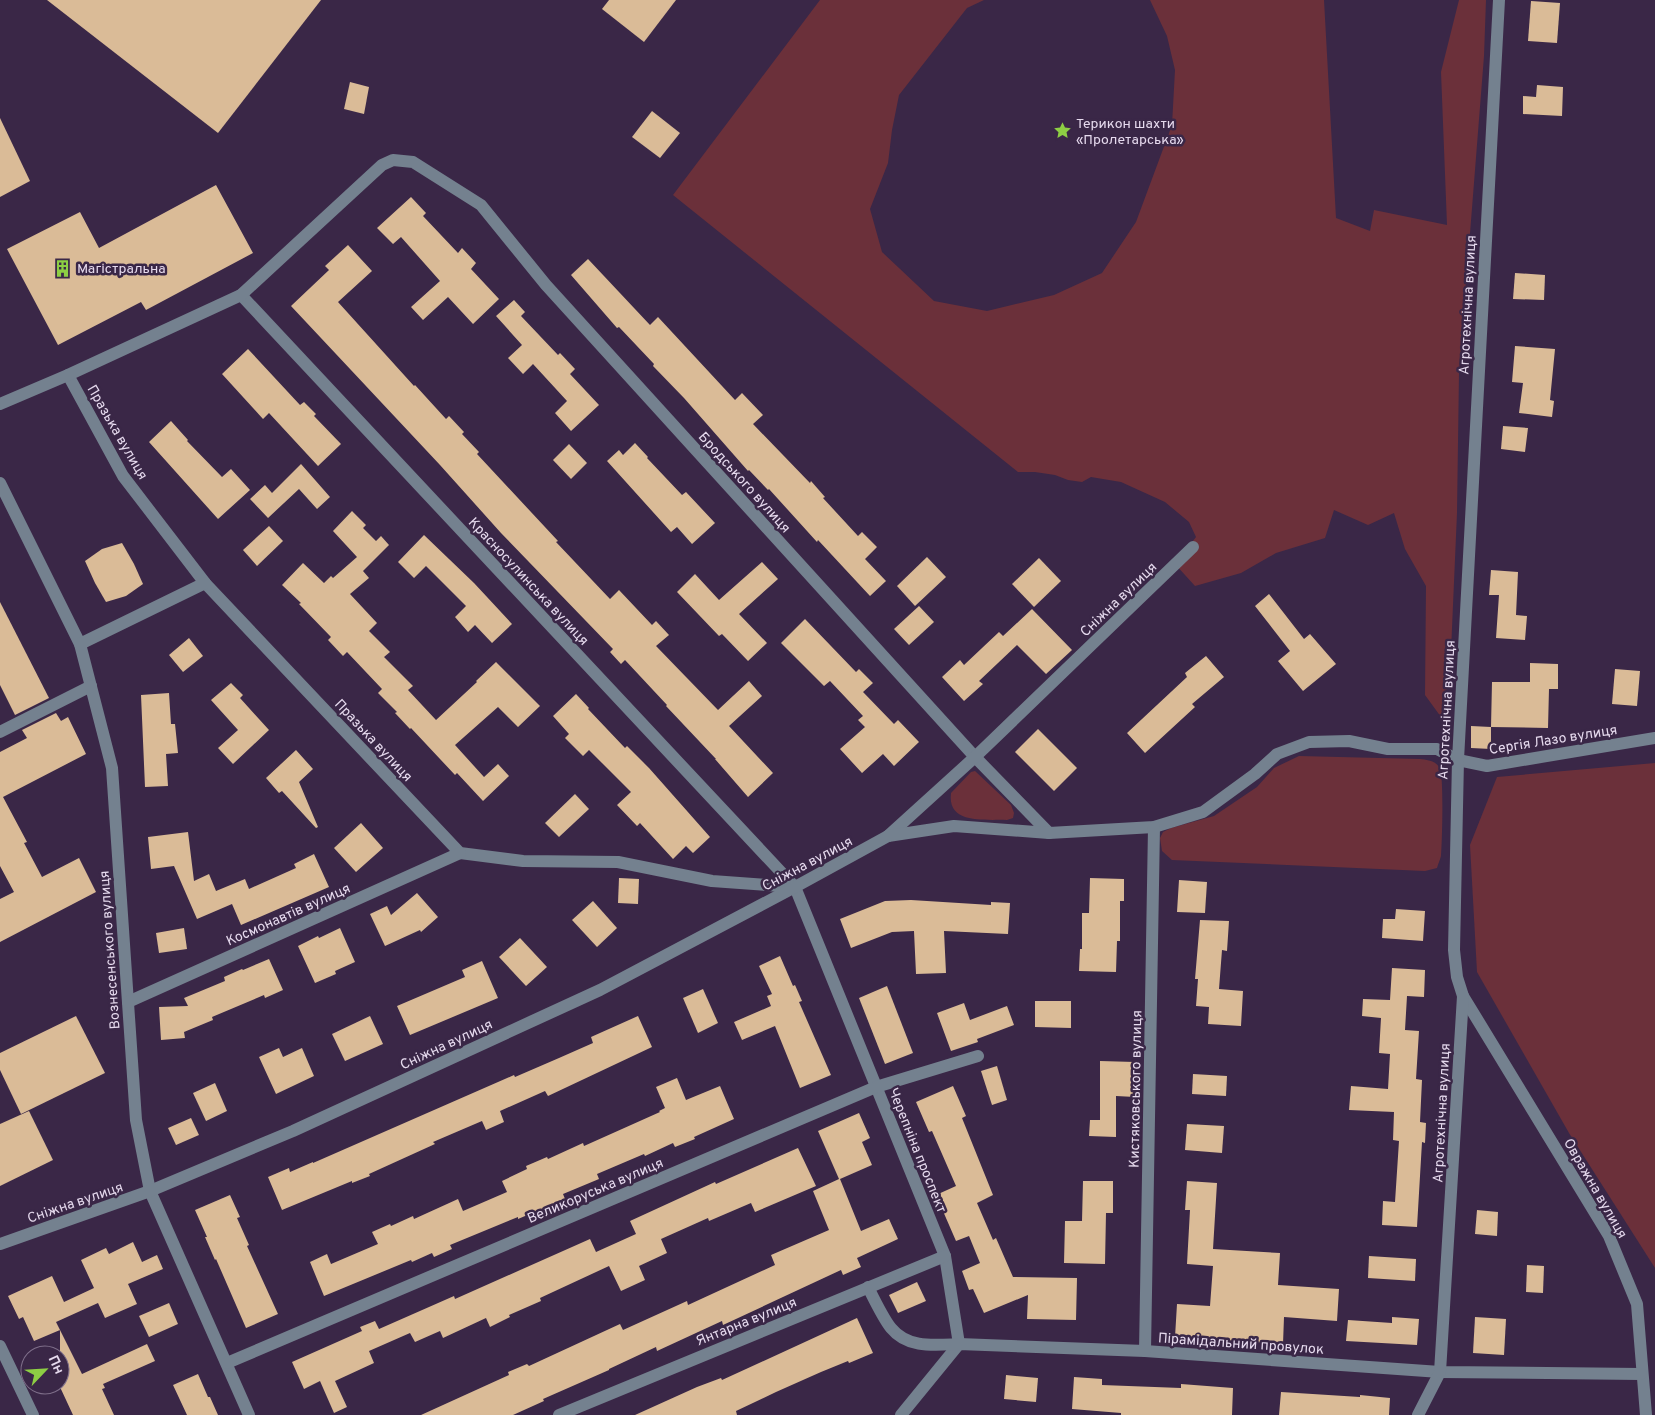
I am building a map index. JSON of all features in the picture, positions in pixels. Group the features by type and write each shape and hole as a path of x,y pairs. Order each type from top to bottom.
{"street":[{"name":"Агротехнічна вулиця","path":"1418,1415 1440,1372 1463,996 1457,977 1454,950 1458,760 1499,0"},
{"name":"Бродського вулиця","path":"241,295 382,165 393,160 413,162 480,205 546,285 975,758 1049,833"},
{"path":"0,404 68,375 241,295"},
{"name":"Красносулинська вулиця","path":"241,295 795,887"},
{"name":"Празька вулиця","path":"68,375 122,476 205,583 460,853"},
{"name":"Вознесенського вулиця","path":"0,483 80,644 112,768 136,1120 150,1191 249,1415"},
{"name":"Сніжна вулиця","path":"0,1244 150,1191 293,1131 600,990 888,836 975,758 1193,547"},
{"path":"80,644 205,583"},
{"path":"0,732 91,686"},
{"name":"Сергія Лазо вулиця","path":"1154,827 1202,812 1255,774 1277,754 1309,742 1349,741 1388,749 1437,749 1458,760 1487,766 1655,738"},
{"name":"Сніжна вулиця","path":"888,836 954,826 1049,833 1154,827"},
{"name":"Кистяковського вулиця","path":"1145,1351 1154,827"},
{"path":"460,853 522,860 618,862 712,881 795,887"},
{"name":"Космонавтів вулиця","path":"128,1002 460,853"},
{"name":"Черепніна проспект","path":"795,887 945,1256 959,1344"},
{"name":"Овражна вулиця","path":"1463,996 1609,1236 1637,1304 1646,1415"},
{"name":"Великоруська вулиця","path":"227,1363 876,1087 978,1056"},
{"name":"Янтарна вулиця","path":"559,1415 945,1256"},
{"name":"Пірамідальний провулок","path":"868,1287 891,1328 909,1342 929,1346 959,1344 1145,1351 1440,1372 1642,1374"},
{"path":"901,1415 959,1344"},
{"path":"0,1346 33,1415"}],"shaded area":[{"path":"820,0 984,0 967,8 899,95 888,163 870,209 882,252 934,301 987,311 1054,295 1102,273 1136,222 1172,125 1175,70 1167,36 1150,0 1324,0 1336,218 1370,231 1374,210 1447,225 1441,72 1459,0 1486,0 1484,56 1459,373 1457,513 1450,674 1441,717 1425,695 1426,586 1405,549 1394,513 1368,525 1334,510 1325,538 1276,553 1241,573 1195,586 1175,564 1196,537 1189,522 1165,502 1121,482 1091,477 1082,482 1068,480 1055,475 1018,472 673,195"},
{"path":"1299,756 1420,759 1429,760 1437,764 1441,775 1442,812 1441,856 1437,868 1425,871 1172,860 1162,851 1160,838 1163,832 1214,816 1257,787 1274,768"},
{"path":"1655,763 1655,1268 1569,1133 1477,972 1470,845 1497,777"},
{"path":"975,771 1011,805 1014,813 1013,818 1007,820 969,818 955,811 951,803 951,793 971,772"}],"building":[{"path":"47,0 321,0 218,133"},
{"path":"609,0 676,0 644,42 602,9"},
{"path":"1531,1 1560,3 1557,43 1528,41"},
{"path":"350,82 369,87 364,114 344,109"},
{"path":"1537,85 1563,87 1562,116 1523,114 1523,96 1536,97"},
{"path":"652,111 680,133 660,158 632,137"},
{"path":"0,118 30,181 0,197"},
{"path":"216,185 253,253 146,310 141,302 58,345 7,249 80,212 99,248"},
{"path":"411,197 426,213 423,216 458,253 462,248 476,263 471,269 499,299 473,324 448,297 423,320 411,307 440,281 401,237 393,244 377,228"},
{"path":"348,245 372,271 338,302 414,386 446,419 449,416 464,432 462,434 479,452 477,454 558,541 556,542 610,599 619,590 652,625 656,621 669,635 656,646 718,710 749,681 762,696 729,726 773,773 748,797 667,705 625,660 621,664 610,652 613,649 501,533 291,306 329,270 325,266"},
{"path":"588,259 650,325 658,317 735,400 742,393 763,415 753,424 810,483 811,481 825,497 823,498 858,536 862,532 877,547 865,559 886,581 870,596 769,489 748,471 684,398 653,366 654,364 619,327 617,328 571,275"},
{"path":"1515,273 1545,275 1544,300 1513,299"},
{"path":"514,300 525,312 521,316 558,355 560,353 575,369 570,374 599,405 571,431 555,413 567,401 533,364 523,374 508,358 522,345 496,316"},
{"path":"1515,346 1555,349 1550,400 1554,401 1552,417 1519,413 1523,383 1512,382"},
{"path":"248,349 300,405 304,402 316,414 314,416 341,444 318,466 269,413 263,419 222,374"},
{"path":"171,421 187,441 222,477 231,469 250,490 218,519 149,442"},
{"path":"1503,426 1528,428 1525,452 1501,449"},
{"path":"635,443 682,495 686,492 715,523 692,544 677,527 671,532 607,461 619,450 623,455"},
{"path":"569,444 587,463 571,479 553,460"},
{"path":"301,464 330,497 317,509 299,489 268,518 250,499 265,485 272,493"},
{"path":"352,511 366,525 363,528 376,541 381,536 389,545 363,571 369,578 350,594 377,623 369,631 390,652 384,657 413,686 408,690 436,720 496,662 540,706 518,727 498,707 455,745 484,777 498,764 509,776 483,801 395,713 397,712 378,693 382,689 347,652 343,656 328,640 331,637 282,585 303,563 324,583 331,576 333,578 357,557 333,531"},
{"path":"269,526 283,541 257,566 243,550"},
{"path":"424,535 474,583 512,624 492,643 475,625 468,632 455,617 466,606 426,566 414,578 398,562"},
{"path":"122,543 143,584 126,596 106,602 85,561 102,549"},
{"path":"927,557 946,577 915,606 897,586"},
{"path":"1039,558 1061,581 1034,607 1012,584"},
{"path":"762,562 778,579 739,614 767,643 748,661 722,634 719,636 677,592 695,574 719,600"},
{"path":"1491,570 1518,572 1516,615 1527,616 1525,640 1496,638 1499,595 1489,595"},
{"path":"1269,594 1304,639 1310,634 1336,664 1303,691 1278,661 1290,651 1255,606"},
{"path":"0,602 49,698 15,715 0,685"},
{"path":"919,606 934,622 909,645 894,629"},
{"path":"1032,609 1072,650 1046,674 1017,645 979,681 983,684 964,701 942,677 960,660 964,665 999,632 1003,636"},
{"path":"805,619 856,672 859,669 873,683 863,692 894,724 898,720 919,742 894,766 883,754 862,773 840,749 865,727 858,720 863,716 830,681 824,686 781,643"},
{"path":"189,638 203,656 183,672 169,655"},
{"path":"1206,656 1224,677 1192,704 1195,707 1145,753 1127,733 1187,677 1185,673"},
{"path":"1530,663 1558,664 1558,689 1549,689 1548,728 1491,727 1492,682 1530,682"},
{"path":"1615,669 1640,671 1637,706 1612,704"},
{"path":"231,683 243,695 240,698 269,730 233,764 218,748 238,730 211,700"},
{"path":"169,693 171,724 175,724 178,753 166,754 168,786 145,787 141,695"},
{"path":"576,694 625,748 627,746 649,768 710,837 693,853 686,846 673,859 640,823 637,826 617,805 631,792 589,750 583,756 565,738 569,734 553,716"},
{"path":"56,713 61,721 68,717 86,754 3,797 27,842 24,843 42,877 79,858 96,892 0,942 0,899 14,892 0,866 0,752 27,738 22,730"},
{"path":"1471,726 1491,727 1491,749 1471,748"},
{"path":"1038,729 1077,768 1054,791 1015,752"},
{"path":"296,750 313,769 299,782 318,827 316,828 282,791 279,793 266,778"},
{"path":"575,794 589,809 559,837 545,823"},
{"path":"361,823 383,848 356,872 334,848"},
{"path":"188,832 194,881 209,874 216,891 245,879 249,889 296,868 294,864 314,854 329,887 241,925 232,904 197,919 174,866 151,869 148,837"},
{"path":"619,878 639,879 638,904 618,903"},
{"path":"1090,878 1124,879 1124,901 1120,901 1120,941 1117,941 1116,972 1079,971 1080,949 1082,949 1082,913 1089,913"},
{"path":"1179,880 1207,882 1205,913 1177,912"},
{"path":"417,893 438,917 421,932 420,930 385,946 370,914 387,906 391,915"},
{"path":"911,900 991,905 991,902 1010,903 1008,934 944,931 946,973 916,974 914,931 892,932 851,948 840,919 885,901"},
{"path":"593,901 617,928 597,947 572,920"},
{"path":"1396,909 1425,911 1423,941 1382,938 1383,919 1395,919"},
{"path":"1200,920 1229,921 1227,951 1222,950 1219,989 1243,991 1241,1026 1208,1024 1209,1007 1196,1006 1198,979 1195,979"},
{"path":"184,928 187,949 159,953 156,933"},
{"path":"340,928 355,962 335,971 336,974 315,983 298,946"},
{"path":"520,938 547,967 526,986 499,957"},
{"path":"780,956 802,1001 799,1002 831,1075 800,1088 775,1026 742,1040 734,1022 771,1006 767,996 772,994 759,966"},
{"path":"269,959 283,990 265,998 264,995 212,1017 213,1020 184,1032 185,1038 161,1040 159,1007 188,1006 184,998 225,981 224,977"},
{"path":"482,961 498,998 410,1035 397,1006 465,977 462,970"},
{"path":"1392,968 1425,970 1424,997 1407,996 1405,1030 1419,1031 1416,1079 1422,1080 1420,1122 1426,1123 1425,1143 1422,1142 1417,1227 1382,1225 1383,1201 1395,1202 1399,1141 1393,1140 1394,1112 1349,1110 1351,1086 1388,1089 1390,1054 1379,1053 1381,1018 1362,1016 1363,999 1390,1000"},
{"path":"887,986 913,1053 885,1064 859,998"},
{"path":"703,989 718,1023 698,1033 683,998"},
{"path":"1035,1001 1071,1001 1071,1028 1035,1027"},
{"path":"964,1003 970,1020 1007,1006 1014,1025 977,1039 978,1042 951,1051 937,1013"},
{"path":"76,1016 105,1073 21,1114 0,1070 0,1053"},
{"path":"370,1016 383,1044 345,1061 332,1034"},
{"path":"638,1016 652,1047 548,1096 545,1091 500,1111 504,1122 486,1130 482,1121 433,1142 435,1144 369,1174 370,1176 352,1183 352,1181 282,1210 268,1177 289,1168 290,1172 313,1163 514,1075 515,1077 559,1058 593,1043 591,1037"},
{"path":"279,1048 283,1057 302,1048 314,1076 276,1094 259,1057"},
{"path":"1100,1061 1135,1062 1135,1097 1116,1096 1116,1137 1089,1136 1090,1120 1100,1120"},
{"path":"997,1066 1007,1100 992,1105 981,1071"},
{"path":"1193,1074 1227,1076 1226,1096 1192,1094"},
{"path":"677,1078 686,1100 720,1086 734,1119 694,1137 695,1139 675,1147 673,1143 597,1174 599,1179 563,1194 565,1199 450,1245 452,1249 434,1257 432,1253 412,1262 411,1260 324,1296 310,1262 327,1254 331,1264 378,1244 372,1232 413,1216 414,1219 458,1199 463,1211 507,1192 502,1181 527,1169 526,1166 547,1157 548,1159 583,1143 584,1146 660,1112 665,1108 656,1087"},
{"path":"215,1083 227,1111 206,1121 193,1093"},
{"path":"953,1086 966,1116 962,1118 993,1195 977,1203 993,1240 996,1238 1013,1277 1077,1278 1076,1320 1027,1319 1028,1295 984,1313 973,1289 969,1290 962,1271 980,1263 969,1236 956,1241 936,1195 956,1186 932,1131 929,1132 916,1102"},
{"path":"29,1111 53,1160 0,1186 0,1124"},
{"path":"859,1113 870,1138 862,1142 872,1165 840,1179 861,1231 889,1219 898,1239 857,1258 861,1267 843,1275 841,1270 723,1325 722,1321 657,1351 656,1347 543,1399 544,1401 513,1415 421,1415 509,1375 508,1372 527,1364 529,1366 620,1324 623,1330 687,1301 688,1305 775,1265 771,1255 829,1230 813,1191 839,1179 818,1131"},
{"path":"191,1118 199,1135 176,1145 168,1128"},
{"path":"1187,1124 1224,1126 1222,1153 1185,1150"},
{"path":"798,1148 816,1186 755,1212 751,1203 709,1221 708,1218 661,1239 667,1253 639,1266 645,1280 621,1291 609,1266 540,1298 541,1301 509,1315 510,1317 490,1327 486,1318 443,1338 440,1331 415,1342 410,1333 369,1351 374,1363 335,1381 347,1407 334,1413 320,1381 304,1389 292,1362 362,1331 360,1327 375,1321 379,1329 454,1296 455,1299 590,1239 596,1252 636,1234 630,1221 715,1182 716,1184"},
{"path":"1083,1181 1113,1181 1113,1213 1106,1213 1105,1264 1064,1263 1065,1221 1082,1221"},
{"path":"1187,1181 1217,1183 1213,1249 1280,1253 1278,1285 1339,1289 1337,1321 1284,1317 1283,1344 1175,1337 1177,1304 1210,1306 1213,1266 1187,1264 1190,1210 1185,1210"},
{"path":"230,1195 240,1217 237,1218 249,1245 247,1246 278,1314 246,1328 205,1237 207,1237 195,1210"},
{"path":"1477,1210 1498,1212 1497,1236 1475,1234"},
{"path":"133,1242 142,1262 157,1255 163,1269 128,1284 137,1304 105,1318 98,1303 56,1322 60,1330 34,1341 23,1317 19,1319 8,1296 52,1276 64,1302 94,1288 81,1260 106,1248 109,1254"},
{"path":"1369,1256 1416,1259 1415,1281 1368,1278"},
{"path":"1527,1265 1544,1266 1543,1293 1526,1292"},
{"path":"917,1282 926,1301 898,1313 889,1295"},
{"path":"169,1303 178,1324 149,1337 139,1316"},
{"path":"1392,1317 1419,1319 1417,1345 1346,1341 1348,1320 1392,1323"},
{"path":"1475,1317 1506,1319 1504,1355 1473,1353"},
{"path":"857,1318 873,1353 849,1363 848,1361 776,1392 736,1411 737,1415 635,1415 697,1387 721,1378 722,1380"},
{"path":"60,1330 68,1345 60,1345"},
{"path":"147,1344 155,1361 103,1384 105,1388 102,1389 114,1415 73,1415 64,1395 70,1395 70,1350 82,1374"},
{"path":"198,1374 218,1415 187,1415 173,1385"},
{"path":"1006,1375 1038,1378 1036,1402 1004,1399"},
{"path":"1074,1377 1102,1379 1102,1385 1181,1388 1181,1384 1233,1388 1232,1415 1121,1415 1121,1413 1072,1409"},
{"path":"1281,1392 1390,1398 1389,1415 1279,1415"}],"place":[{"name":"Терикон шахти «Пролетарська»","path":"1062,131"},
{"name":"Магістральна","path":"63,268"}]}
